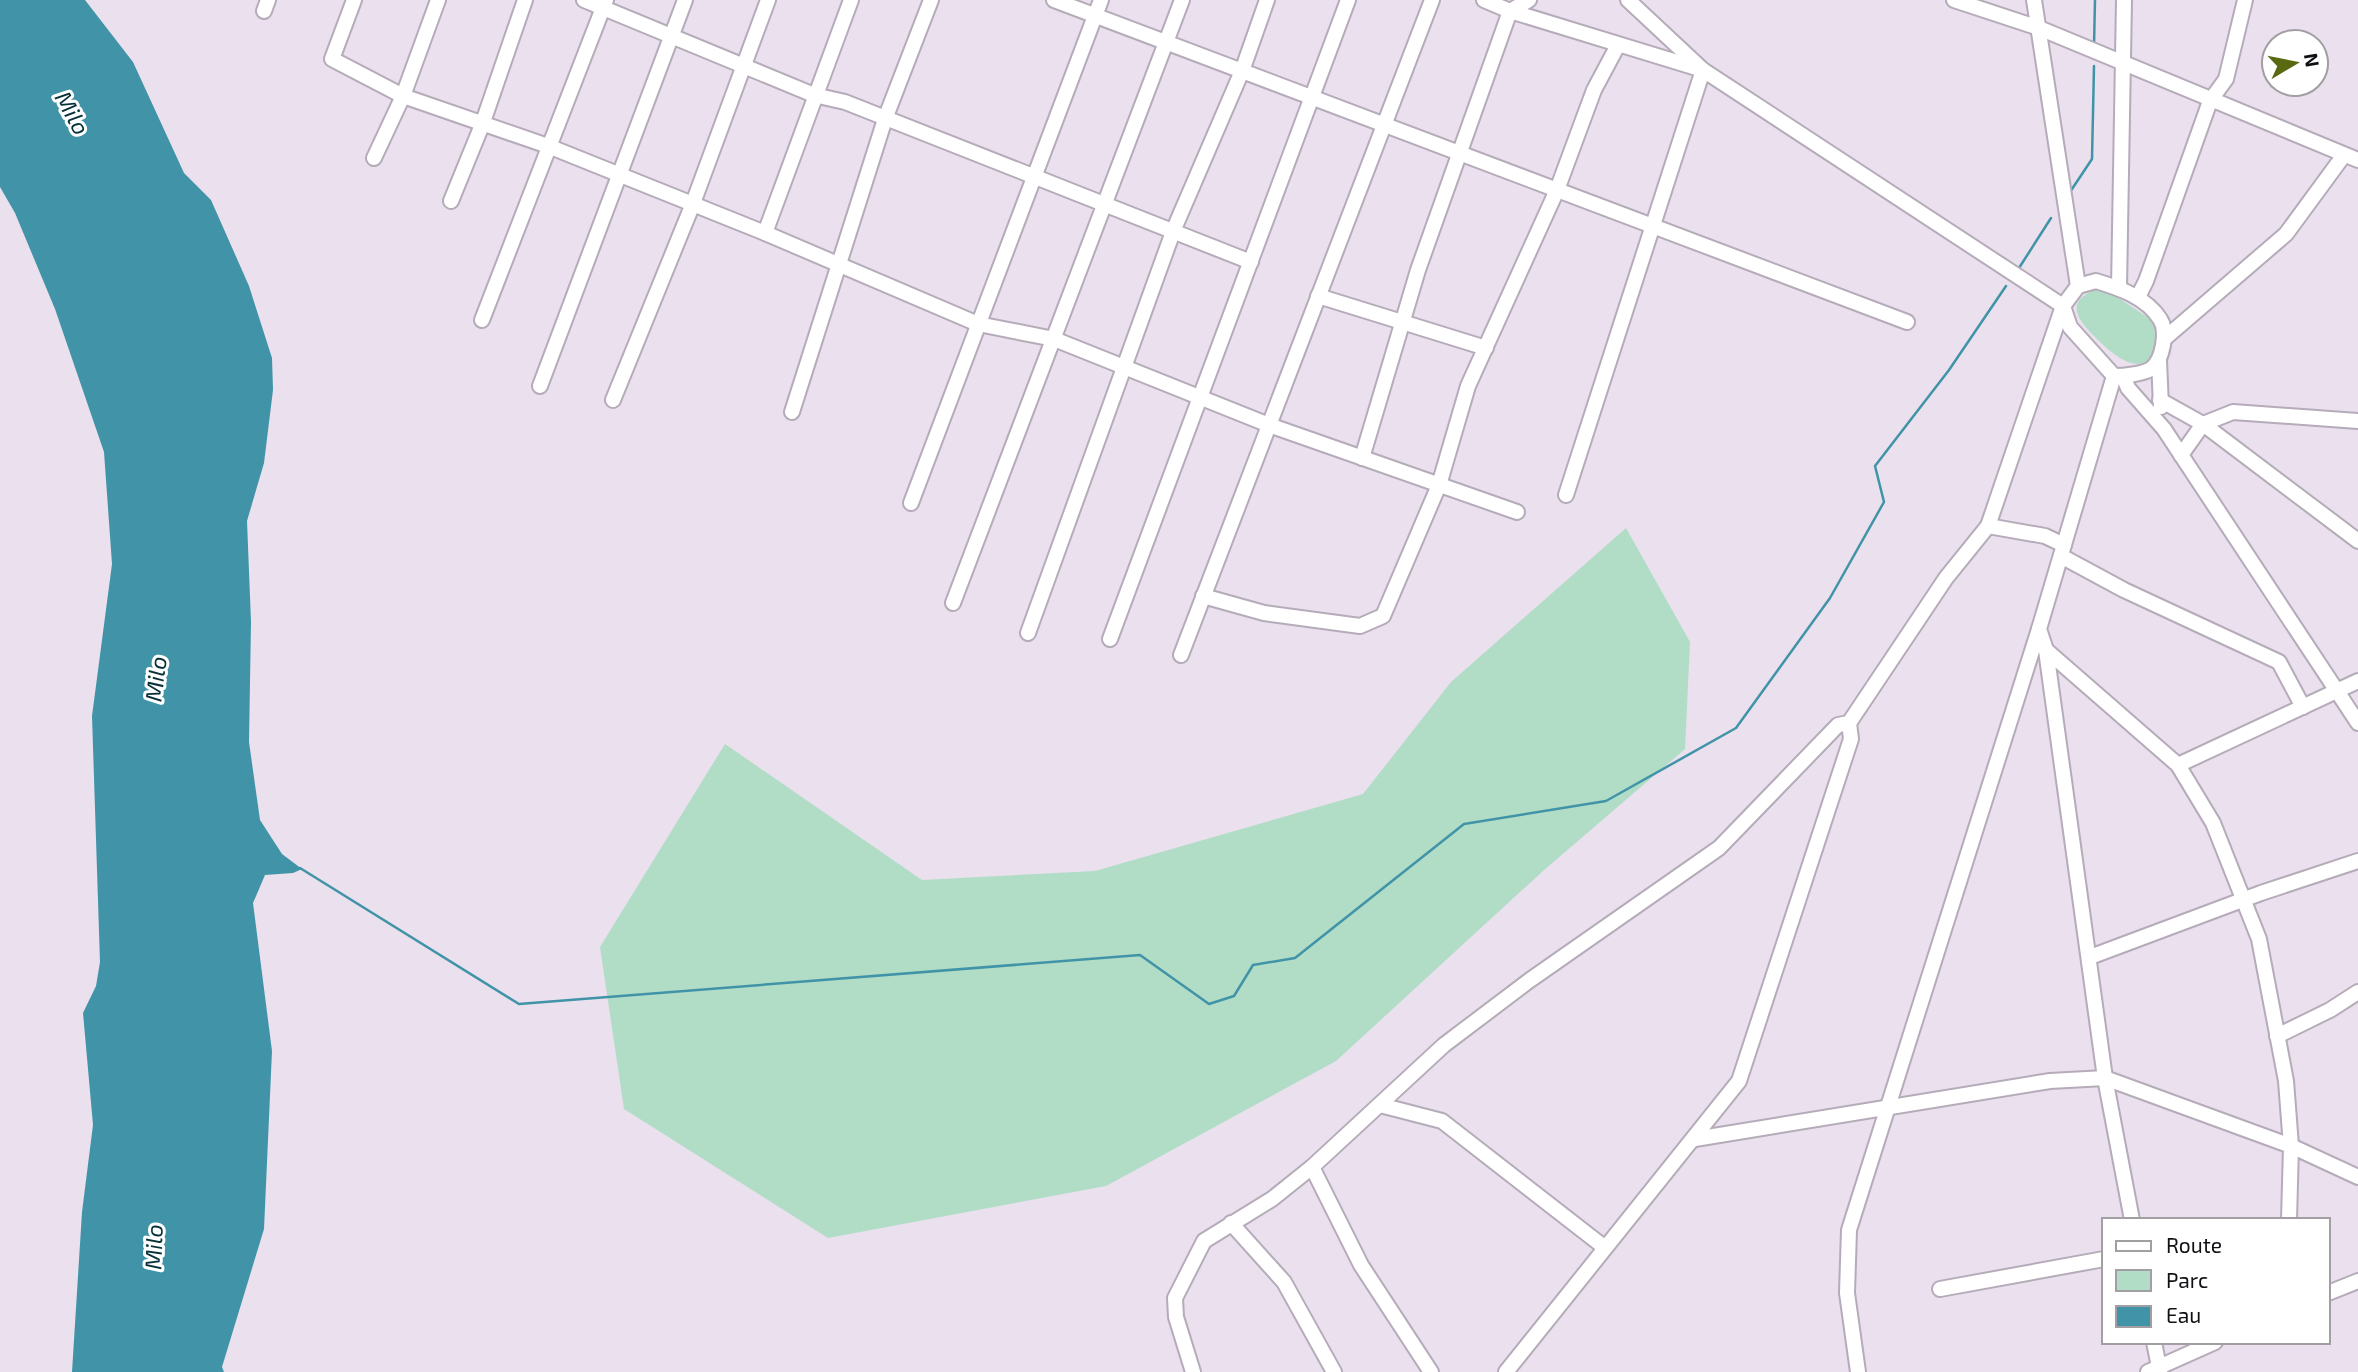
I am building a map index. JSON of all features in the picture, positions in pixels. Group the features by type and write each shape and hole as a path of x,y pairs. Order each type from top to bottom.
{"street":[{"path":"355,0 332,59 403,96 548,146 692,206 765,233 978,324 1054,339 1269,425 1517,512"},
{"path":"374,158 403,96 438,0"},
{"path":"451,201 482,125 525,0"},
{"path":"584,0 605,3 672,37 744,64 814,95 845,102 1174,229 1251,262"},
{"path":"540,386 685,0"},
{"path":"613,400 692,206 768,0"},
{"path":"765,233 851,0"},
{"path":"792,412 885,119 931,0"},
{"path":"1054,0 1907,322"},
{"path":"911,503 1101,0"},
{"path":"953,603 1182,0"},
{"path":"1028,633 1174,229 1242,71 1267,0"},
{"path":"1110,639 1348,0"},
{"path":"1181,655 1432,0"},
{"path":"1484,0 1510,11 1703,70"},
{"path":"1362,458 1418,270 1510,11 1529,0"},
{"path":"1628,0 1703,70 2063,306 2070,327 2164,429 2358,723"},
{"path":"1954,0 2039,28 2351,158 2286,234 2164,339"},
{"path":"2034,0 2078,286"},
{"path":"2119,288 2124,0"},
{"path":"2138,297 2210,101 2226,79 2245,0"},
{"path":"482,320 605,3"},
{"path":"1203,596 1264,612 1360,626 1383,615 1439,485 1468,386 1557,190 1594,90 1618,45"},
{"path":"1566,495 1655,227 1703,70"},
{"path":"1506,1372 1739,1081 1851,739 1849,723 1946,578 1988,526 2063,306 2078,286 2096,281 2119,288 2138,297 2161,320 2164,339 2159,360 2160,400 2164,429"},
{"path":"1318,296 1486,348"},
{"path":"2118,376 2150,369 2159,360"},
{"path":"1858,1372 1847,1293 1849,1230 2118,376"},
{"path":"2160,400 2203,424 2358,541"},
{"path":"2181,455 2203,424 2233,412 2358,421"},
{"path":"1988,526 2045,536 2124,590 2279,662 2302,706"},
{"path":"2039,629 2046,650 2105,1079 2133,1218"},
{"path":"2046,650 2178,765 2213,823 2259,939 2286,1081 2291,1146 2289,1218"},
{"path":"2178,765 2358,681"},
{"path":"1193,1372 1176,1317 1175,1298 1204,1241 1272,1199 1312,1167 1444,1045 1519,988 1719,848 1838,725 1849,723"},
{"path":"2090,957 2244,899 2358,861"},
{"path":"2277,1036 2330,1010 2358,992"},
{"path":"1695,1139 2050,1080 2105,1079 2291,1146 2358,1177"},
{"path":"1380,1105 1442,1121 1604,1247"},
{"path":"1312,1167 1361,1265 1430,1372"},
{"path":"1231,1223 1284,1282 1334,1372"},
{"path":"1940,1289 2102,1259"},
{"path":"2330,1292 2358,1281"},
{"path":"2154,1344 2156,1371 2212,1344"}],"green space":[{"path":"2097,289 2105,289 2156,323 2158,339 2149,359 2134,364 2125,361 2108,349 2083,323 2077,304"},
{"path":"1626,528 1690,642 1685,749 1543,871 1336,1061 1106,1186 828,1238 624,1109 600,947 725,744 922,880 1095,871 1363,794 1451,682"}],"water":[{"name":"Milo","path":"0,0 85,0 133,62 184,173 211,200 249,286 272,358 273,390 264,463 247,521 251,622 249,742 260,820 282,854 302,869 293,873 265,875 253,903 272,1051 264,1229 222,1367 224,1372 72,1372 82,1212 93,1125 83,1013 96,986 100,962 92,716 112,564 104,452 55,309 15,213 0,187"}],"waterway":[{"path":"2094,46 2095,0"},
{"path":"2070,192 2092,159 2094,66"},
{"path":"2019,268 2051,218"},
{"path":"300,868 519,1004 1140,955 1209,1004 1234,996 1253,965 1295,958 1464,824 1606,801 1736,728 1830,598 1884,502 1875,466 1949,370 2006,286"}]}
